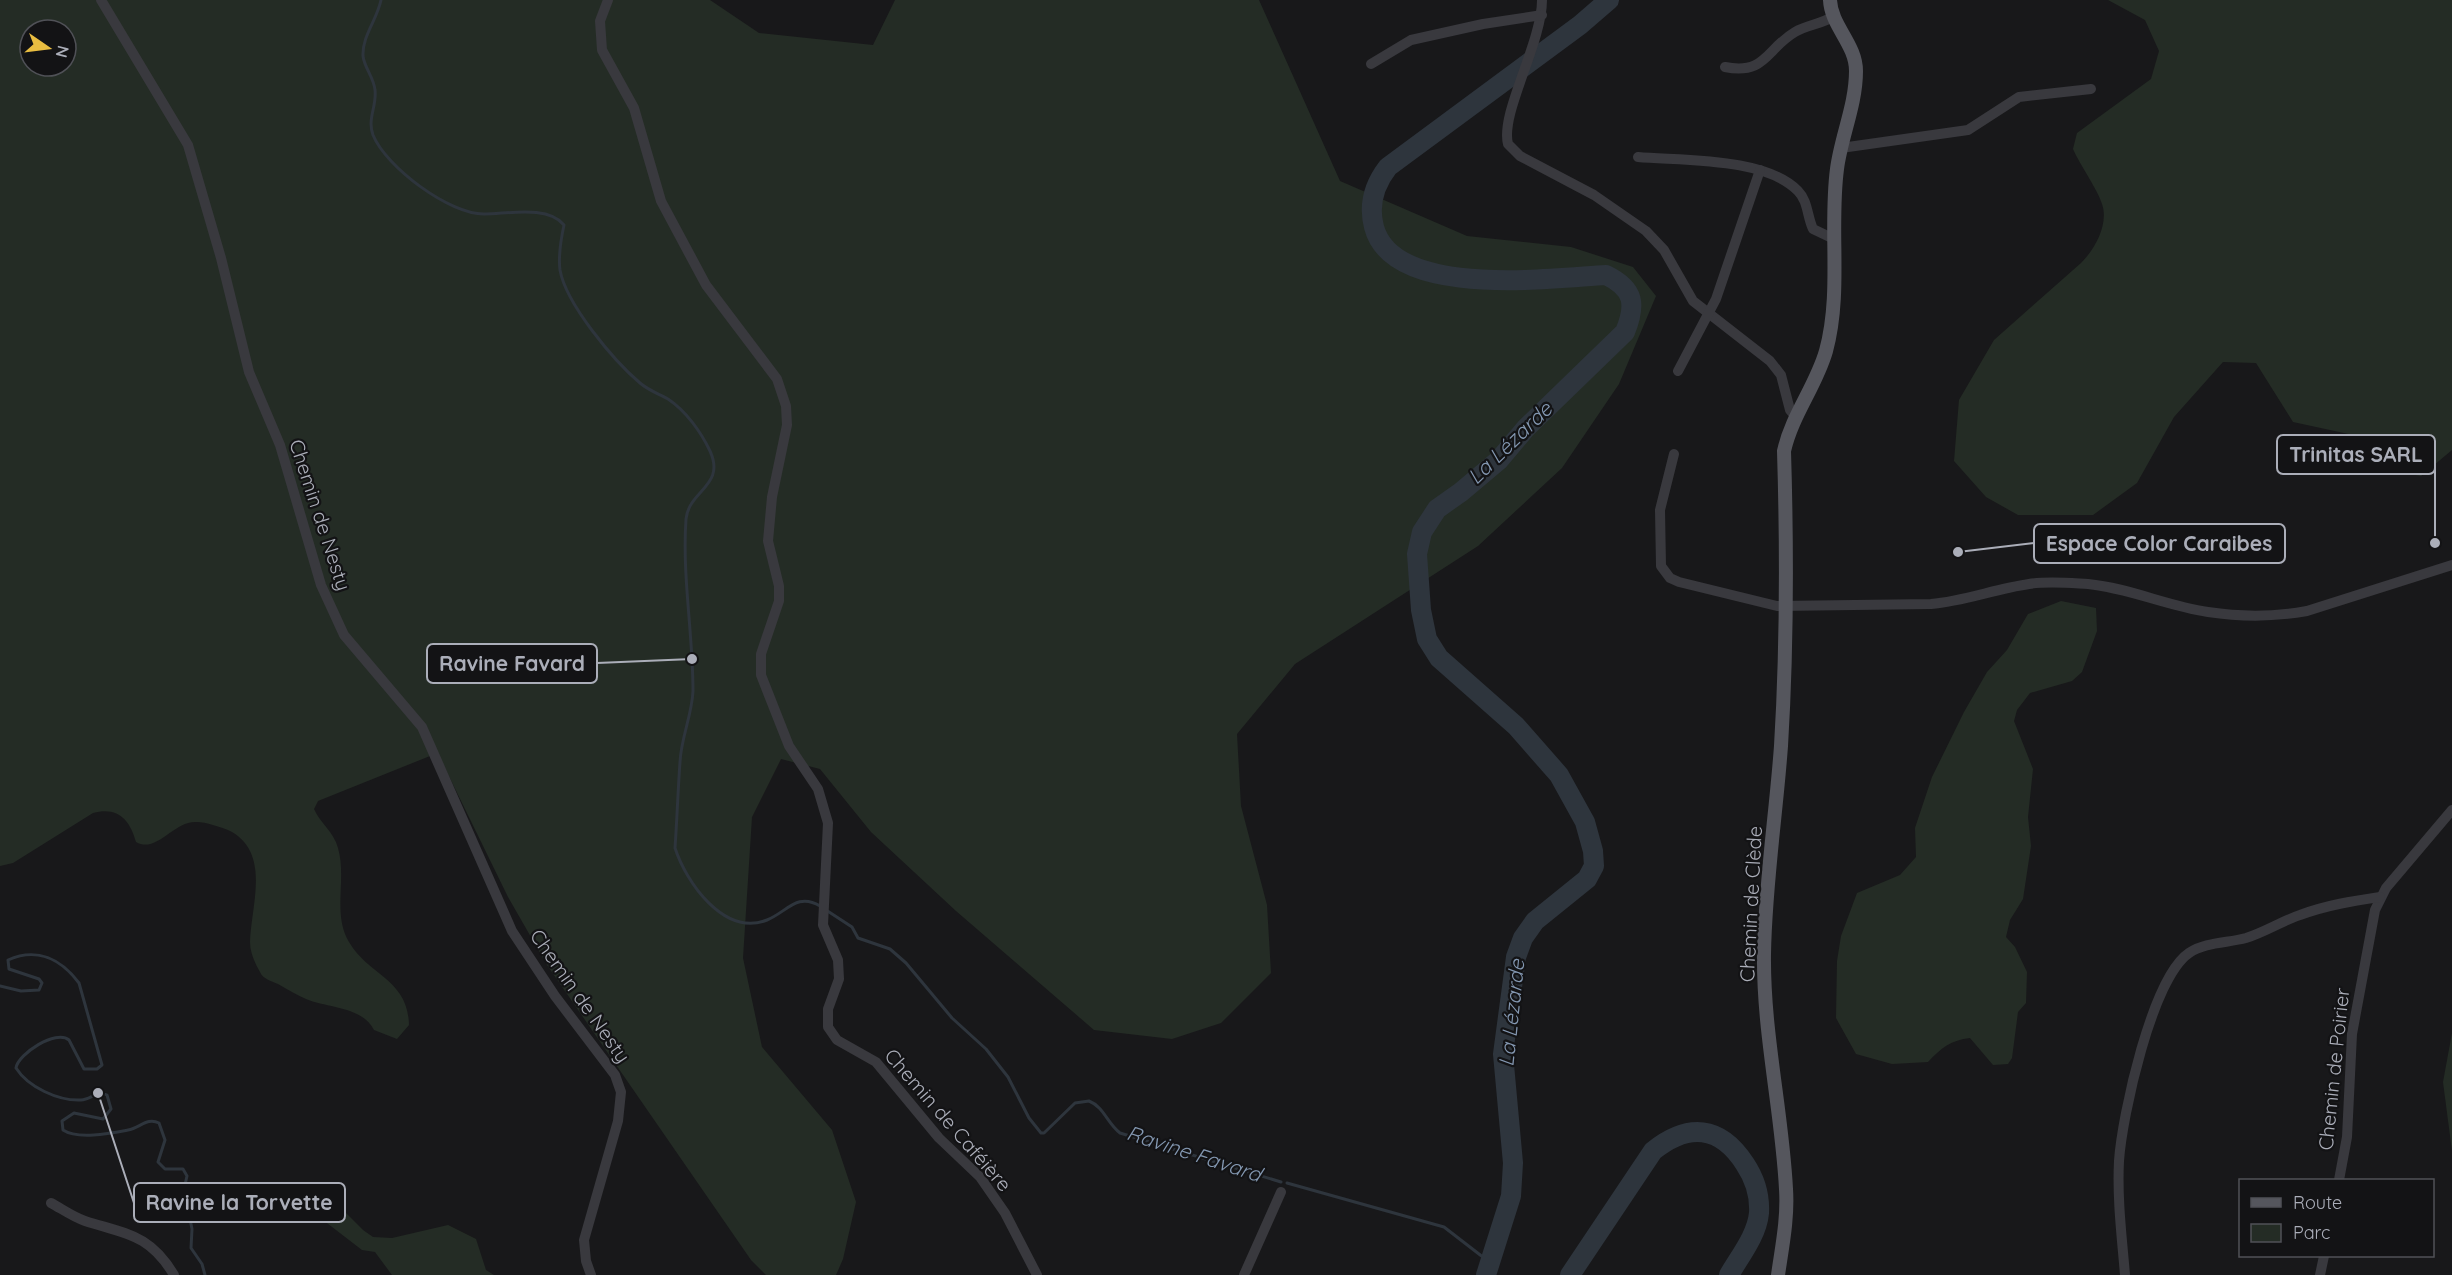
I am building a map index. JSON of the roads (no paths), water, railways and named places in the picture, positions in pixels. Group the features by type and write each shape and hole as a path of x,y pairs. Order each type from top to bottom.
{"main road":[{"name":"Chemin de Clède","path":"1778,1275 1785,1228 1786,1191 1766,1005 1764,954 1780,748 1787,606 1784,451 1795,416 1826,352 1833,302 1834,198 1856,71 1854,51 1834,16 1830,0"}],"street":[{"name":"Chemin de Nesty","path":"101,0 188,145 221,258 249,372 280,445 321,585 344,635 422,727 512,931 555,996 615,1075 621,1092 618,1121 584,1240 586,1261 591,1275"},
{"name":"Chemin de Caféière","path":"608,0 600,21 602,50 634,108 661,201 706,285 777,379 786,406 787,425 772,498 768,542 779,586 779,601 761,654 761,675 789,746 818,789 828,823 823,925 838,960 839,979 828,1009 828,1027 837,1040 876,1062 939,1138 980,1177 1005,1214 1037,1275"},
{"path":"1542,0 1542,15 1536,42 1507,123 1506,135 1513,151 1594,195 1646,231 1664,250 1687,294 1709,315 1770,361 1782,375 1790,410 1795,416"},
{"path":"1371,64 1411,40 1483,24 1542,15"},
{"path":"1725,67 1743,70 1754,68 1788,36 1834,16"},
{"path":"1841,148 1968,130 2019,97 2091,89"},
{"path":"1638,158 1723,164 1760,170 1799,192 1808,210 1813,229 1834,239"},
{"path":"1678,371 1709,315 1740,235 1760,170"},
{"path":"1674,454 1660,510 1661,566 1664,572 1679,582 1787,606 1956,602 2028,584 2048,583 2113,588 2206,612 2253,616 2283,615 2307,611 2452,565"},
{"name":"Chemin de Poirier","path":"2339,1179 2347,1137 2352,1034 2375,910 2380,897 2452,810"},
{"path":"2125,1275 2119,1180 2122,1137 2151,1016 2164,983 2189,953 2202,947 2247,937 2331,905 2380,897"},
{"path":"1244,1275 1281,1192"},
{"path":"51,1203 82,1220 133,1234 150,1244 174,1275"},
{"path":"2320,1275 2324,1257"}],"waterway":[{"name":"Ravine Favard","path":"381,0 363,49 365,64 374,86 371,129 380,148 391,161 421,187 455,207 485,214 538,213 557,219 564,225 560,270 564,284 581,315 605,347 629,373 646,388 675,404 687,416 698,429 710,451 714,463 713,472 710,480 693,501 686,519 685,562 693,691 680,762 675,848 680,862 709,903 722,914 736,921 751,923 767,920 798,902 812,902 820,906"},
{"name":"La Lézarde","path":"1486,1275 1511,1196 1513,1163 1503,1054 1516,957 1523,938 1535,921 1587,879 1594,866 1593,851 1585,822 1559,775 1516,726 1439,658 1427,639 1421,610 1417,554 1422,532 1437,509 1499,460 1526,428 1625,332 1631,306 1628,292 1616,280 1606,275 1549,279 1476,279 1441,275 1410,265 1387,250 1374,227 1372,203 1379,181 1388,167 1580,25 1609,0"},
{"name":"Ravine Favard","path":"826,910 852,927 858,938 890,949 906,963 952,1018 986,1049 1008,1077 1029,1118 1041,1133 1044,1133 1075,1103 1089,1101 1098,1107 1120,1133 1281,1182"},
{"path":"0,986 21,991 39,990 42,983 39,979 9,969 8,960 29,955 38,955 56,962 79,983 102,1065 97,1069 84,1069 69,1040 63,1037 47,1040 30,1050 18,1062 16,1068 36,1087 63,1098 81,1100 97,1094 107,1095 111,1109 103,1119 74,1113 62,1121 63,1130 69,1133 104,1134 132,1129 151,1121 159,1123 165,1140 158,1162 165,1169 183,1169 187,1176 184,1189 192,1229 191,1248 202,1264 205,1275"},
{"name":"La Lézarde","path":"1570,1275 1653,1151 1679,1136 1703,1132 1714,1135 1735,1151 1749,1170 1758,1194 1758,1221 1729,1275"},
{"name":"Ravine Favard","path":"1287,1183 1444,1227 1488,1261"}],"place":[{"name":"Trinitas SARL","path":"2435,543"},
{"name":"Espace Color Caraibes","path":"1958,552"},
{"name":"Ravine Favard","path":"692,659"},
{"name":"Ravine la Torvette","path":"98,1093"}]}
